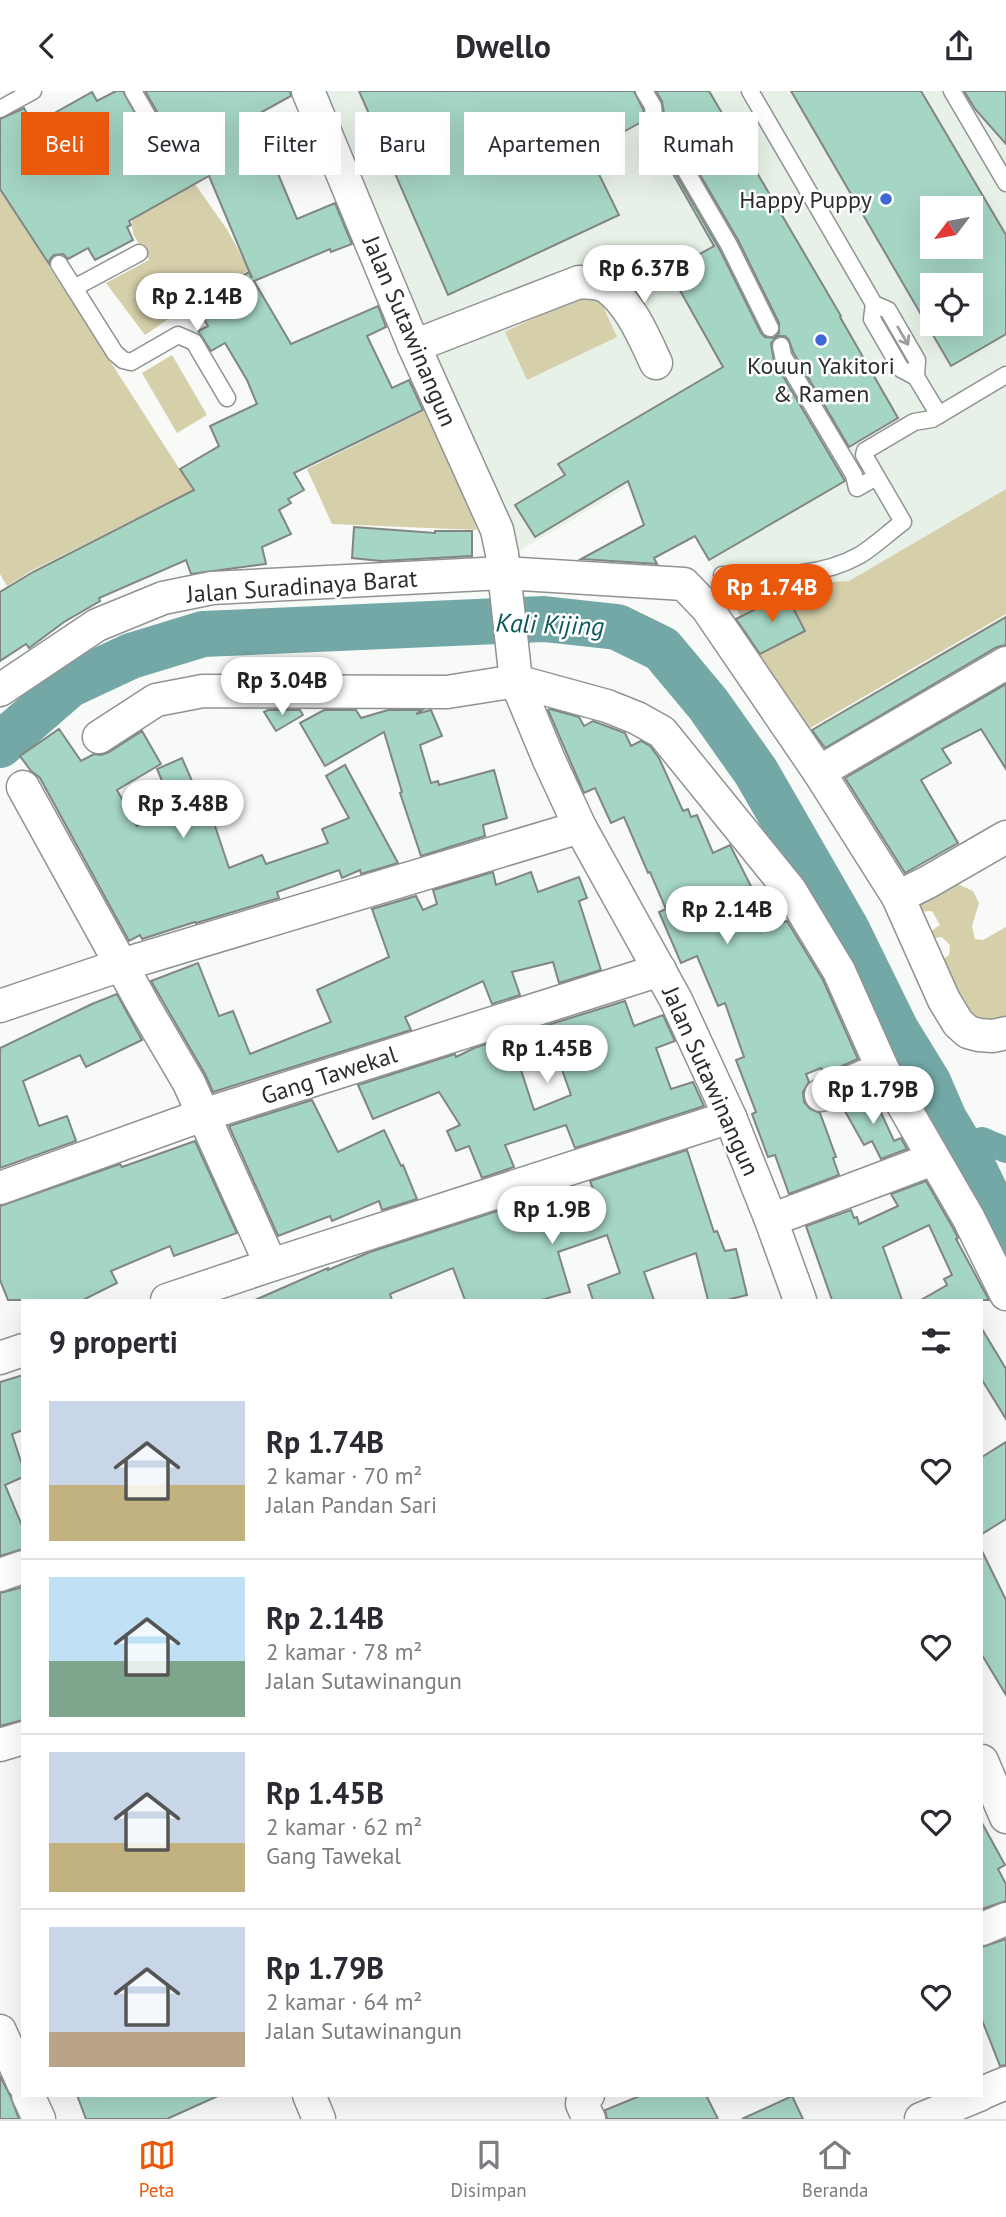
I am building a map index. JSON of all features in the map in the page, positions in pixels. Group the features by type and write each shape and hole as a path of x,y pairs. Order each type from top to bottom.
{"street":[{"name":"Jalan Sutawinangun","path":"308,91 414,346 497,530 515,676 549,760 580,827 660,969 730,1117 800,1299"},
{"path":"414,346 579,282 605,286 637,323 656,363"},
{"name":"Jalan Suradinaya Barat","path":"0,690 97,625 163,598 212,588 693,582 707,608 819,772"},
{"path":"999,1034 968,1031 950,1012 898,897 819,772 1006,663"},
{"path":"99,737 156,700 203,691 447,692 515,676 607,706 662,732 790,890 839,971 884,1072 969,1219 1006,1294"},
{"path":"23,787 189,1083 271,1265"},
{"path":"0,1006 121,965 580,827"},
{"path":"898,897 1006,837"},
{"name":"Gang Tawekal","path":"0,1188 204,1115 660,969"},
{"path":"821,1095 865,1076 884,1072"},
{"path":"170,1299 730,1117"},
{"path":"771,1220 933,1159"},
{"path":"0,1358 21,1351"},
{"path":"0,1574 21,1568"},
{"path":"0,1745 21,1739"},
{"path":"983,1763 1006,1817"},
{"path":"983,1929 1006,1919"},
{"path":"0,2031 21,2078"},
{"path":"983,2093 1006,2083"},
{"path":"29,2097 39,2119"},
{"path":"310,2097 318,2119"},
{"path":"586,2097 582,2104 589,2119"},
{"path":"920,2119 973,2097"}],"lane":[{"path":"0,109 33,91"},
{"path":"133,91 145,112"},
{"path":"644,91 653,106 654,116 729,245 770,328"},
{"path":"750,91 874,304 872,319 901,369 916,377 939,415"},
{"path":"952,91 1004,177"},
{"path":"74,288 139,253"},
{"path":"59,264 115,353 123,361 131,362 178,335 194,342 227,398"},
{"path":"781,346 783,356 803,395 854,475 857,488 876,477"},
{"path":"722,575 775,576 821,571 861,555 902,522 864,455 865,451 914,422 929,420 939,415 1006,375"}],"shaded area":[{"path":"324,91 1006,91 1006,489 849,581 781,585 736,607 656,470 519,551 360,175 450,175 450,112 355,112 355,164 341,131 341,112 333,112"},
{"path":"195,184 228,231 249,270 145,335 106,283 149,260 133,234 132,220"},
{"path":"0,190 193,490 31,571 7,586 0,574"},
{"path":"595,289 617,337 527,380 505,332"},
{"path":"172,355 207,415 177,433 142,373"},
{"path":"428,409 477,530 332,524 307,469"},
{"path":"1006,489 1006,614 805,731 758,658 736,607 781,585 849,581"},
{"path":"951,881 973,891 979,903 972,926 975,939 983,940 1006,927 1006,1025 971,1027 942,960 949,955 950,945 942,937 933,938 929,933 940,925 932,911 915,912 912,899"}],"building":[{"path":"116,91 123,91 135,112 123,112 123,175 225,175 225,112 157,112 145,91 290,91 291,96 262,112 239,112 239,175 279,175 297,219 335,203 352,244 331,252 330,249 254,281 291,344 378,306 386,327 367,336 392,388 409,380 423,410 294,473 304,490 288,499 291,503 279,510 291,534 262,547 266,564 191,574 186,560 99,598 100,601 64,622 29,648 26,644 0,661 0,592 33,572 194,490 180,469 219,446 210,426 257,404 247,380 225,343 211,351 198,331 208,326 195,304 249,272 252,278 209,176 129,221 131,225 127,227 133,240 95,260 88,248 68,259 63,254 54,255 49,264 0,189 0,119 24,108 26,112 21,112 21,175 109,175 109,112 56,112 92,92 97,101"},
{"path":"359,91 634,91 644,112 639,112 639,123 625,131 625,112 464,112 464,175 599,175 619,215 448,295 396,175 450,175 450,112 368,112"},
{"path":"656,91 709,91 721,112 664,112 662,101"},
{"path":"791,91 921,91 983,196 920,196 920,259 984,259 984,198 1006,235 1006,334 951,366 934,336 983,336 983,273 920,273 920,313"},
{"path":"964,91 1006,91 1006,144 975,109"},
{"path":"674,175 676,175 720,250 761,333 765,337 774,338 779,333 779,323 738,240 700,175 758,175 898,418 849,447 793,352 789,340 785,336 778,336 771,343 774,361 845,481 709,560 695,536 654,558 657,564 581,559 644,525 628,481 535,537 515,505 565,475 558,464 723,367 669,271 714,246"},
{"path":"354,527 435,533 472,531 472,556 381,561 352,558"},
{"path":"786,594 805,631 760,654 736,619"},
{"path":"1006,617 1006,645 997,647 825,748 812,730"},
{"path":"1006,684 1006,769 981,729 942,749 951,763 921,780 958,843 905,873 845,778"},
{"path":"300,710 303,715 276,731 264,712"},
{"path":"324,710 356,710 361,718 388,710 422,710 416,714 431,710 442,736 420,745 431,783 438,781 439,785 494,770 507,818 483,825 485,836 421,856 400,793 402,792 384,732 325,766 300,723"},
{"path":"548,710 579,717 584,726 593,721 625,733 631,746 641,741 650,746 659,758 683,811 688,809 691,817 697,815 713,853 730,845 758,900 769,894 784,922 787,921 823,980 858,1059 824,1074 821,1068 806,1074 809,1082 803,1092 804,1102 810,1109 820,1113 836,1157 833,1158 839,1175 789,1194 775,1155 768,1157 752,1114 756,1112 736,1060 744,1057 725,1003 718,1006 697,956 681,963 659,912 666,909 624,817 611,823 595,788 584,793"},
{"path":"59,729 81,761 94,754 109,752 142,731 161,764 117,790 137,826 174,809 157,769 182,758 199,797 205,795 216,819 213,820 229,868 262,855 266,864 328,843 322,829 349,818 326,776 345,765 398,863 361,874 360,870 342,878 339,870 277,892 279,898 142,939 140,935 129,941 40,778 20,756"},
{"path":"493,872 496,885 531,872 538,892 579,877 587,898 579,901 601,970 559,983 553,962 512,972 520,995 492,1004 483,981 405,1017 411,1030 213,1092 151,981 198,963 219,1016 233,1011 250,1054 331,1022 317,990 389,957 372,909 416,896 423,910 437,904 433,890"},
{"path":"117,994 142,1040 86,1067 80,1055 23,1081 39,1126 67,1116 76,1141 0,1168 0,1048"},
{"path":"625,1001 634,1026 663,1015 675,1041 656,1048 671,1089 693,1082 704,1106 575,1148 566,1125 505,1145 514,1167 482,1178 469,1146 456,1151 447,1131 460,1125 439,1092 373,1119 358,1085 455,1054 456,1057 474,1048","holes":["556,1053 571,1095 534,1110 521,1070"]},
{"path":"872,1093 894,1141 901,1138 907,1149 881,1159 872,1141 864,1145 842,1106"},
{"path":"312,1100 338,1152 384,1130 417,1199 382,1210 379,1201 332,1221 330,1216 278,1236 229,1126"},
{"path":"195,1141 237,1233 174,1256 170,1246 111,1271 117,1283 85,1299 8,1300 0,1280 0,1206 120,1164 122,1167"},
{"path":"687,1150 714,1232 717,1231 725,1251 736,1249 747,1295 731,1299 708,1299 696,1253 644,1272 654,1299 593,1299 588,1285 620,1273 607,1235 558,1252 570,1292 545,1299 465,1299 453,1268 390,1294 392,1299 257,1299 370,1252 510,1207 545,1201 547,1209 594,1192 590,1181"},
{"path":"926,1181 989,1300 923,1299 947,1285 944,1279 952,1275 929,1225 883,1247 902,1299 832,1299 806,1226 851,1210 859,1224 898,1206 891,1194"},
{"path":"983,1331 1006,1369 1006,1419 983,1382"},
{"path":"21,1376 21,1431 12,1434 21,1462 21,1478 5,1485 21,1523 21,1550 0,1556 0,1382"},
{"path":"1006,1442 1006,1519 983,1533 983,1456"},
{"path":"983,1553 1006,1600 1006,1695 983,1657"},
{"path":"21,1588 21,1721 0,1726 0,1593"},
{"path":"983,1825 1005,1865 998,1869 1006,1884 1006,1901 983,1909"},
{"path":"1006,1939 1006,2065 1000,2066 983,2023 983,1947"},
{"path":"0,2076 10,2095 19,2119 0,2119"},
{"path":"78,2097 216,2097 167,2119 86,2119"},
{"path":"637,2097 707,2097 718,2119 607,2119 605,2110"},
{"path":"792,2097 803,2119 742,2119"}],"waterway":[{"name":"Kali Kijing","path":"0,745 69,685 131,656 203,634 544,619 617,627 662,649 708,704 756,772 847,930 896,1030 928,1082 944,1119 975,1171 1006,1235"},
{"path":"982,1140 1006,1150"}],"place":[{"name":"Happy Puppy","path":"886,199"},
{"name":"Kouun Yakitori & Ramen","path":"821,340"}]}
